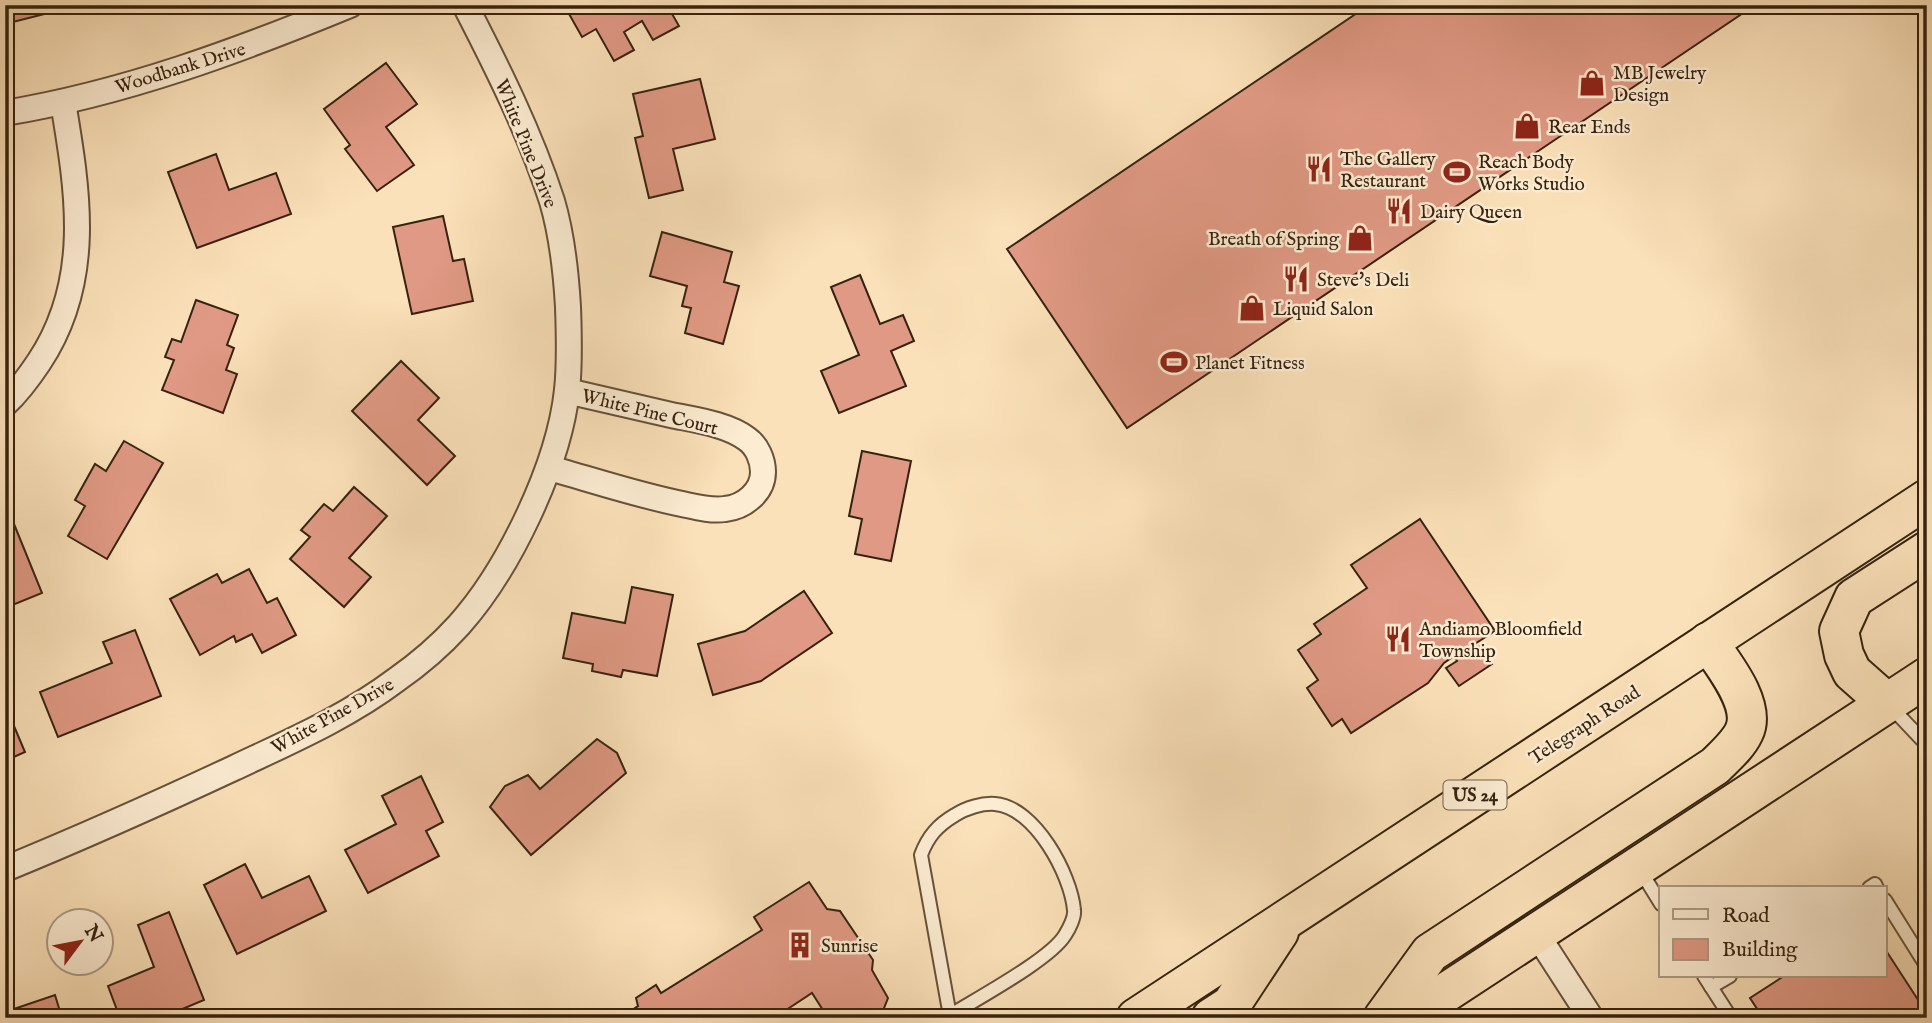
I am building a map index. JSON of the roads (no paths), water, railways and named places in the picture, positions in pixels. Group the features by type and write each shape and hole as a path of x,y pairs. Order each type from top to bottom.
{"highway":[{"name":"Telegraph Road","path":"1136,1018 1927,499"},
{"path":"1887,703 1852,672 1844,655 1839,631 1854,598 1927,551"},
{"path":"1383,1018 1430,953 1715,766 1729,752 1745,731 1745,707 1729,673 1709,642"},
{"path":"1407,1018 1927,677"},
{"path":"1211,1018 1231,1004 1287,919"}],"street":[{"name":"Woodbank Drive","path":"5,113 63,102 214,58 350,5"},
{"name":"White Pine Drive","path":"5,869 78,839 285,744 364,702 432,652 460,624 531,513 548,468 567,391 569,337 566,280 552,202 521,120 465,5"},
{"path":"5,404 30,376 52,342 75,271 78,203 63,102"},
{"name":"White Pine Court","path":"548,468 662,500 704,508 724,509 741,504 753,496 761,485 763,472 755,447 736,433 685,418 567,391"},
{"path":"1536,933 1591,1018"}],"lane":[{"path":"1887,703 1927,745"},
{"path":"996,804 1014,811 1034,825 1065,875 1075,913 1065,936 1041,958 948,1017 921,855 928,838 942,822 965,808 996,804"},
{"path":"1638,866 1659,901"},
{"path":"1886,902 1927,967"},
{"path":"1708,982 1731,1018"},
{"path":"1920,1018 1927,1014"}],"place":[{"name":"MB Jewelry Design","path":"1592,83"},
{"name":"Rear Ends","path":"1527,126"},
{"name":"The Gallery Restaurant","path":"1319,169"},
{"name":"Reach Body Works Studio","path":"1457,172"},
{"name":"Dairy Queen","path":"1399,211"},
{"name":"Breath of Spring","path":"1360,238"},
{"name":"Steve's Deli","path":"1296,279"},
{"name":"Liquid Salon","path":"1252,308"},
{"name":"Planet Fitness","path":"1174,362"},
{"name":"Andiamo Bloomfield Township","path":"1398,639"},
{"name":"Sunrise","path":"800,945"}]}
